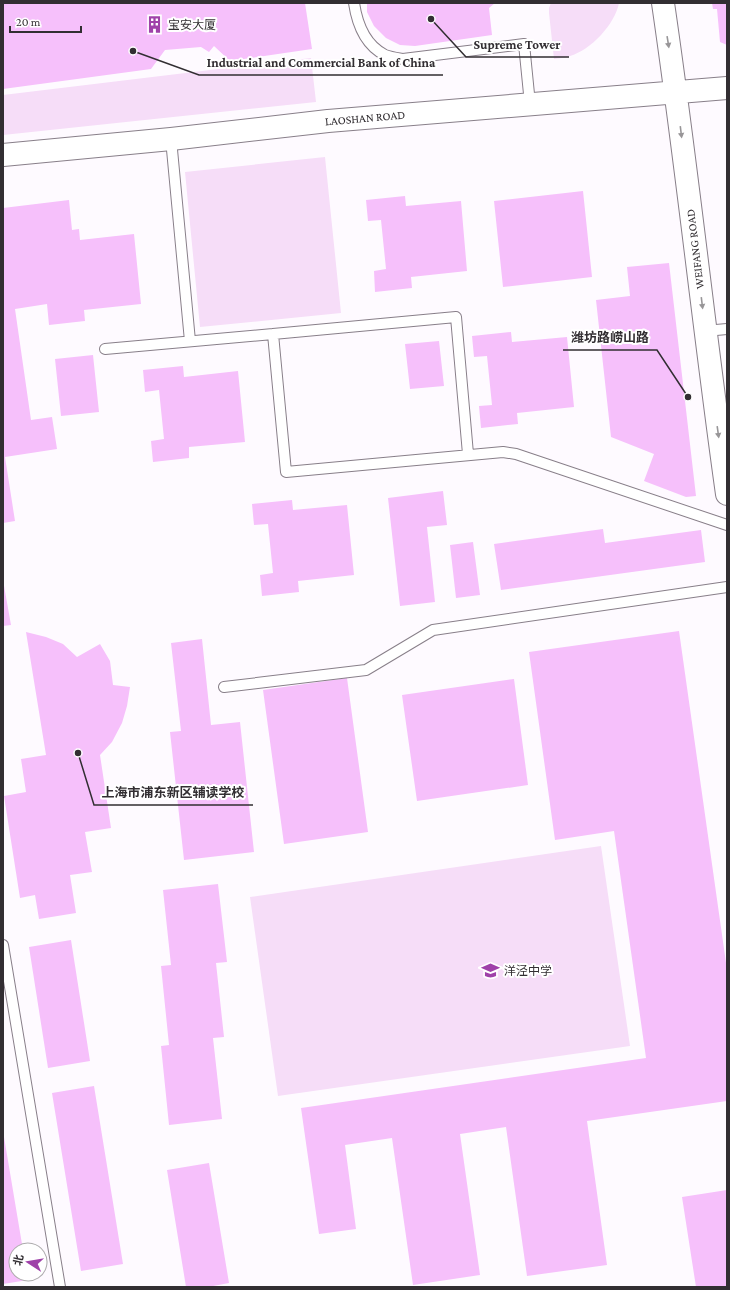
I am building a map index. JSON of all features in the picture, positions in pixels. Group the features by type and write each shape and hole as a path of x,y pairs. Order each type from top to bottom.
{"street":[{"name":"WEIFANG ROAD","path":"662,3 676,93 705,331 727,494"},
{"name":"LAOSHAN ROAD","path":"3,155 171,139 328,121 727,88"}],"lane":[{"path":"354,3 356,16 362,32 373,46 385,55 403,59 524,44 530,104"},
{"path":"171,139 190,341"},
{"path":"105,349 456,317 468,454"},
{"path":"705,331 727,329"},
{"path":"274,334 286,472 468,454 503,452 516,454 727,525"},
{"path":"224,687 366,670 433,630 727,587"},
{"path":"3,945 60,1287"}],"shaded area":[{"path":"551,3 619,3 613,19 594,42 578,53 554,59 549,13"},
{"path":"311,58 316,102 3,135 3,95"},
{"path":"325,157 341,313 200,327 185,172"},
{"path":"601,846 630,1046 278,1096 250,897"}],"building":[{"name":"宝安大厦","path":"3,3 305,3 312,49 230,61 214,46 209,52 201,47 165,50 151,69 3,89"},
{"path":"367,3 495,3 489,8 492,35 415,46 400,45 386,38 374,26 367,12"},
{"path":"712,3 727,3 727,45 720,42 717,9 713,9"},
{"path":"583,191 592,277 503,287 494,201"},
{"path":"405,196 406,206 461,201 467,271 411,277 412,288 375,292 374,271 386,269 381,220 368,221 366,200"},
{"path":"69,200 72,230 79,229 80,240 134,234 141,304 84,310 85,321 49,325 47,304 15,309 31,420 52,417 57,449 5,457 15,521 3,523 3,208"},
{"path":"669,263 696,496 686,497 644,481 654,454 611,437 596,300 630,296 627,267"},
{"path":"511,332 512,342 567,337 574,407 517,413 518,424 481,428 479,406 492,405 487,356 474,357 472,336"},
{"path":"439,341 444,386 410,389 405,344"},
{"path":"93,355 99,412 61,416 55,359"},
{"path":"183,366 184,377 238,371 245,442 189,447 189,458 153,462 151,441 164,439 159,390 145,392 143,370"},
{"path":"443,491 447,525 427,527 435,602 400,606 388,498"},
{"path":"292,500 293,510 347,505 354,575 298,581 299,592 262,596 260,575 273,573 268,524 254,525 252,504"},
{"path":"603,529 605,543 701,530 705,562 501,590 494,544"},
{"path":"473,542 480,595 456,598 450,545"},
{"path":"3,580 11,625 3,626"},
{"path":"679,631 727,970 727,1101 587,1121 607,1265 527,1276 506,1127 460,1134 480,1275 413,1285 392,1138 345,1145 356,1229 319,1234 301,1108 646,1058 614,831 555,840 529,652"},
{"path":"26,632 46,637 63,644 77,657 100,644 110,661 113,685 130,687 122,723 112,742 100,755 111,828 85,832 92,872 70,875 76,913 39,919 35,895 20,898 4,796 26,792 21,759 46,755"},
{"path":"202,639 211,725 240,722 254,852 184,860 170,732 181,731 171,643"},
{"path":"347,678 368,832 284,844 263,690"},
{"path":"514,679 528,785 417,801 402,695"},
{"path":"218,884 227,962 216,963 224,1037 213,1038 222,1119 169,1125 161,1046 169,1045 161,966 171,965 163,890"},
{"path":"71,940 90,1061 48,1068 29,947"},
{"path":"94,1086 123,1264 81,1271 52,1093"},
{"path":"4,1137 22,1242 8,1242 8,1282 16,1282 3,1284"},
{"path":"209,1163 229,1283 208,1287 186,1287 167,1170"},
{"path":"727,1190 727,1287 696,1287 682,1197"}],"place":[{"name":"Supreme Tower","path":"431,19"},
{"name":"宝安大厦","path":"155,25"},
{"name":"Industrial and Commercial Bank of China","path":"133,51"},
{"name":"潍坊路崂山路","path":"688,397"},
{"name":"上海市浦东新区辅读学校","path":"78,753"},
{"name":"洋泾中学","path":"491,971"}]}
